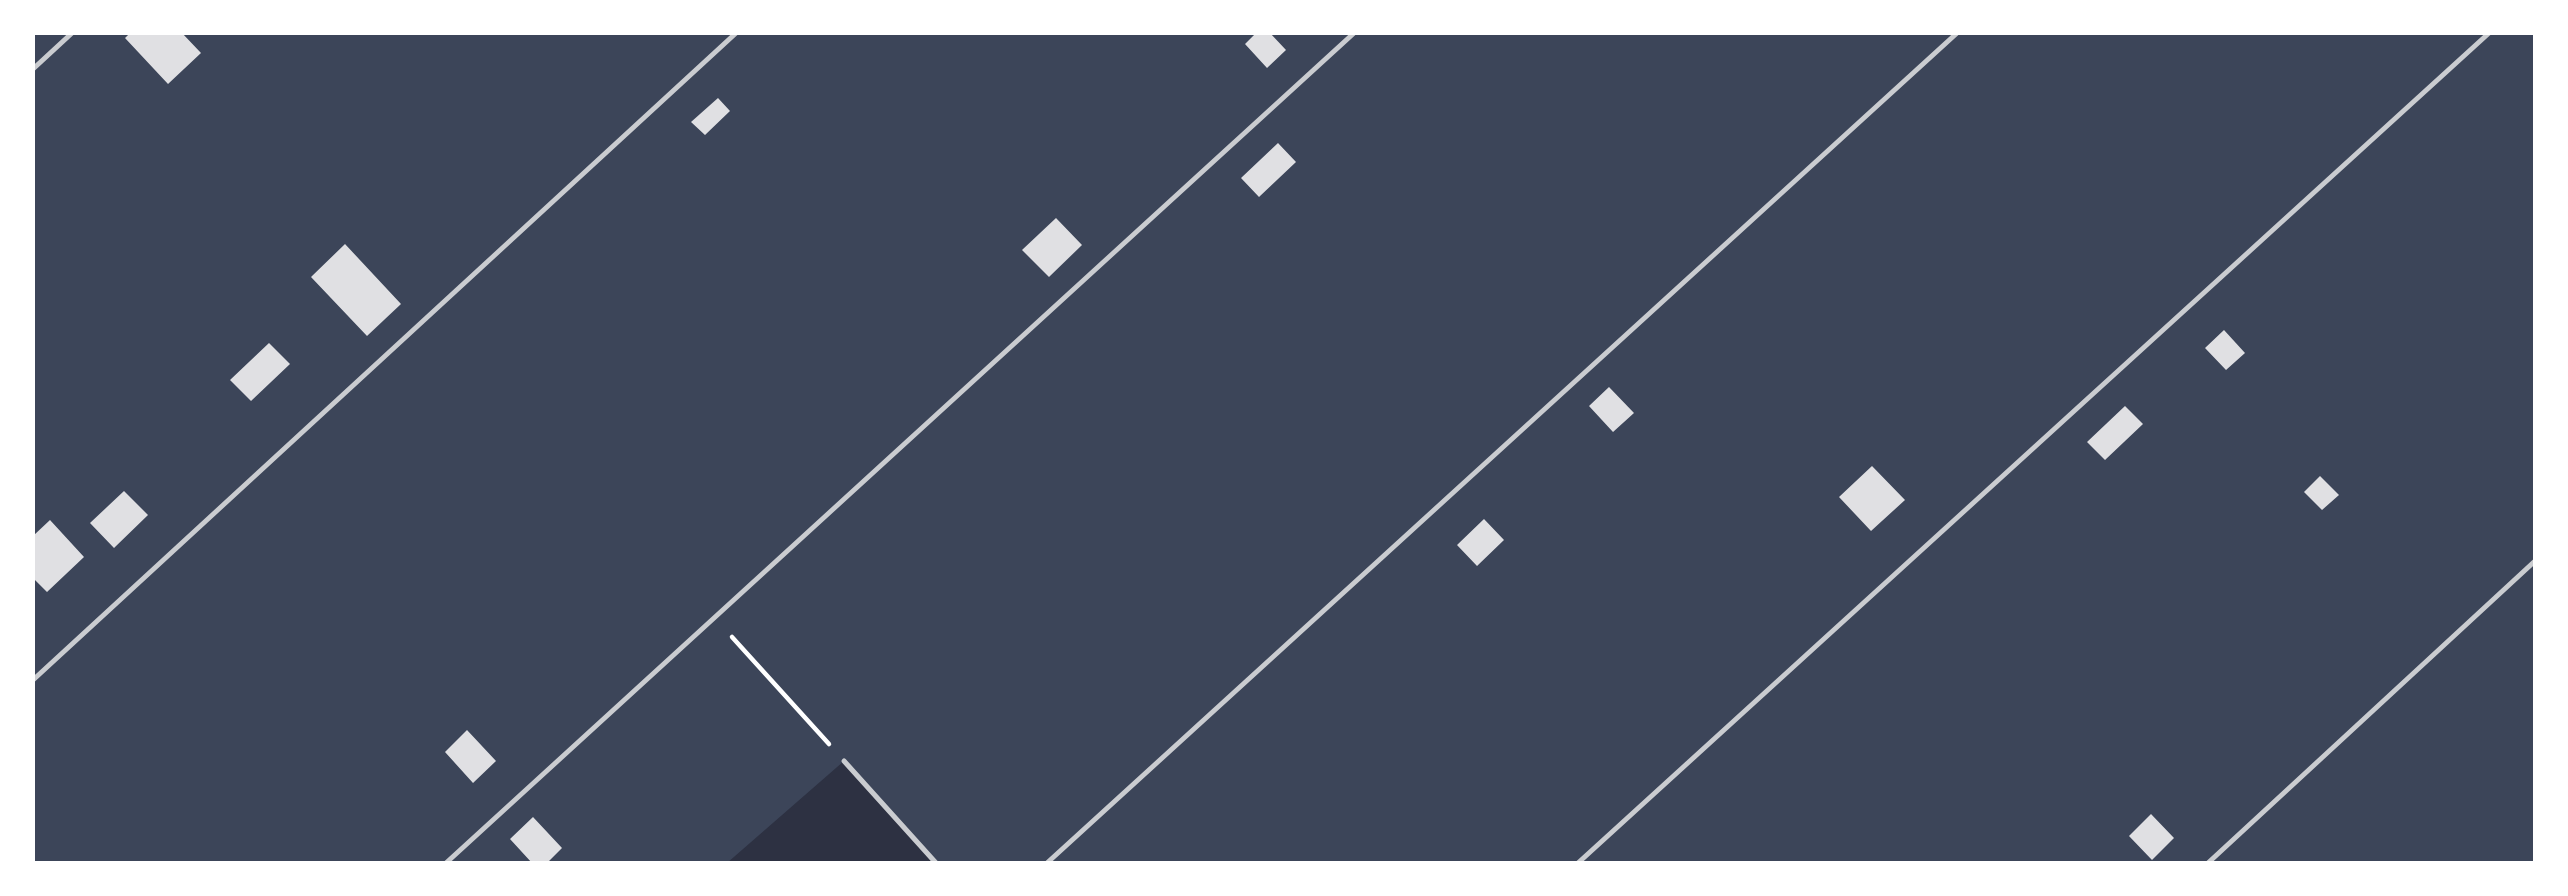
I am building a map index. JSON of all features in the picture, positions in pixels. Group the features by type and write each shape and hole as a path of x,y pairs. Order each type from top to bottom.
{"lane":[{"path":"33,69 72,33"},
{"path":"33,680 736,33"},
{"path":"446,863 1354,33"},
{"path":"1047,863 1957,33"},
{"path":"1578,863 2489,33"},
{"path":"2208,863 2535,561"},
{"path":"844,761 936,863"}],"path":[{"path":"715,618 844,761"}],"shaded area":[{"path":"33,33 2535,33 2535,863 936,863 844,761 727,863 33,863"}],"building":[{"path":"130,33 182,33 201,53 168,84 125,38"},
{"path":"1256,33 1270,33 1286,50 1267,68 1245,44"},
{"path":"718,98 730,111 705,135 691,122"},
{"path":"1278,143 1296,162 1259,197 1241,178"},
{"path":"1056,218 1082,245 1049,277 1022,250"},
{"path":"345,244 401,304 367,336 311,277"},
{"path":"2224,330 2245,353 2226,370 2205,348"},
{"path":"269,343 290,364 251,401 230,380"},
{"path":"1609,387 1634,413 1613,432 1589,406"},
{"path":"2125,406 2143,424 2105,460 2087,442"},
{"path":"1872,466 1905,500 1871,531 1839,497"},
{"path":"2320,476 2339,495 2322,510 2304,492"},
{"path":"124,491 148,515 114,548 90,523"},
{"path":"1484,519 1504,540 1477,566 1457,545"},
{"path":"50,520 84,557 47,592 33,578 33,536"},
{"path":"467,730 496,761 473,783 445,752"},
{"path":"2151,814 2174,838 2152,860 2129,836"},
{"path":"533,817 562,848 547,863 532,863 510,839"}]}
